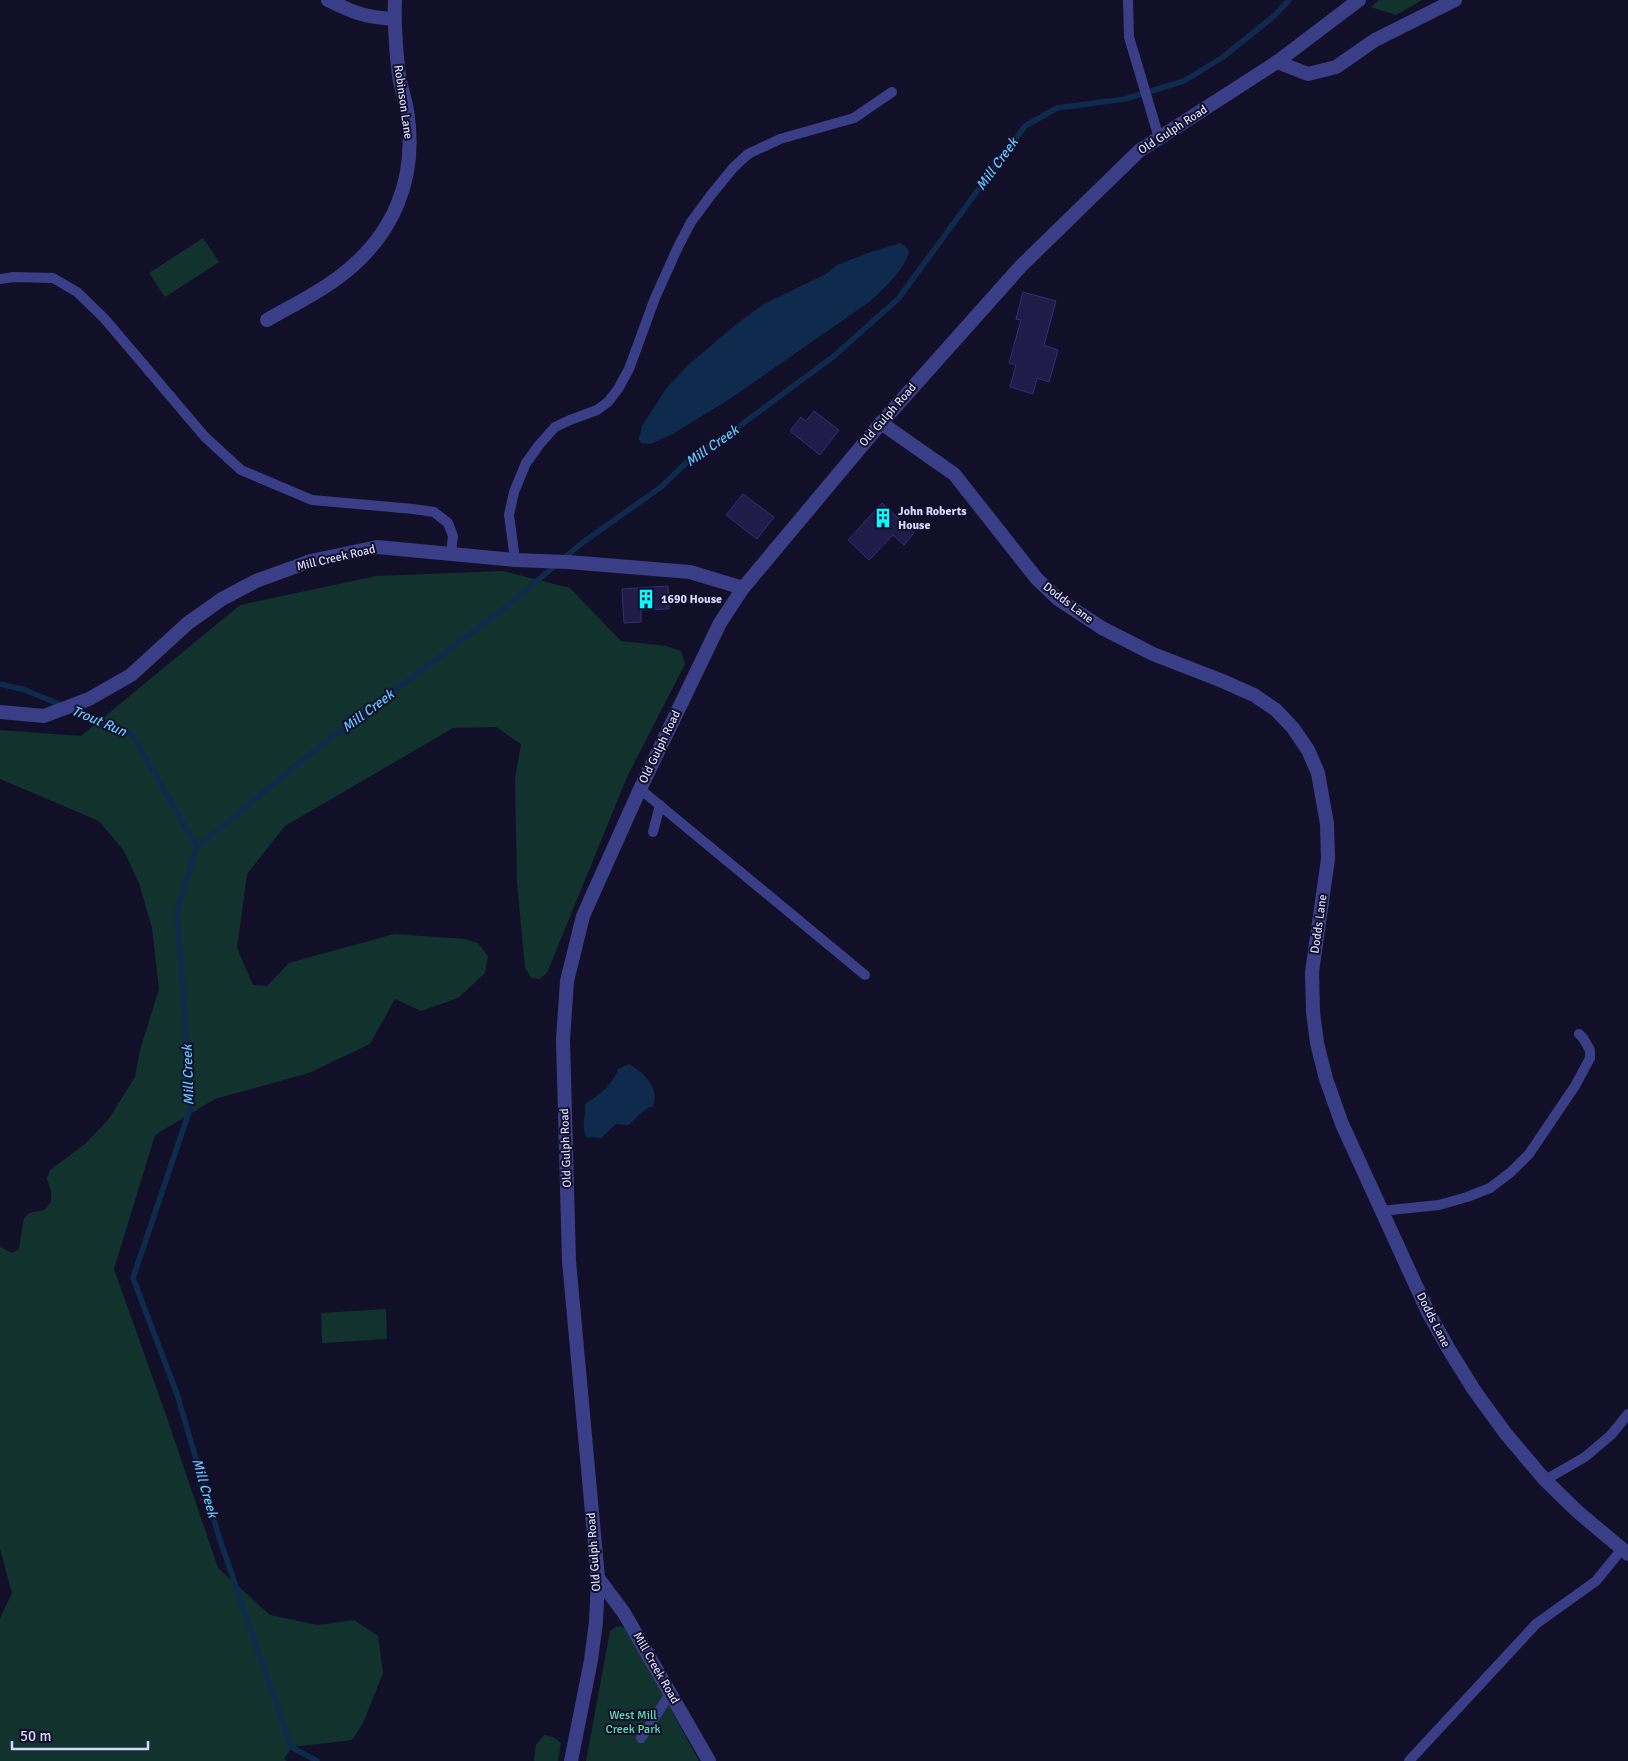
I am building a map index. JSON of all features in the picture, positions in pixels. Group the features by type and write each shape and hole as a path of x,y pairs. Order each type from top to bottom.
{"street":[{"path":"328,0 348,11 370,17 394,19"},
{"name":"Robinson Lane","path":"267,320 339,278 365,256 384,233 399,203 407,174 409,142 407,110 399,77 394,19 395,0"},
{"name":"Old Gulph Road","path":"571,1761 592,1650 596,1622 598,1578 568,1261 563,1040 567,981 584,916 640,789 720,623 743,588 881,422 1020,266 1139,151 1277,62 1359,0"},
{"path":"1277,62 1308,74 1336,67 1375,40 1455,0"},
{"name":"Dodds Lane","path":"881,422 954,474 1037,579 1058,599 1102,628 1145,649 1254,695 1276,710 1293,728 1308,750 1318,773 1327,824 1328,859 1312,972 1313,1012 1317,1043 1326,1079 1342,1124 1428,1312 1474,1390 1506,1434 1545,1480 1578,1512 1625,1551"},
{"name":"Mill Creek Road","path":"0,712 44,716 88,699 131,675 188,623 222,599 256,581 311,561 377,547 537,562 568,562 690,572 743,588"},
{"name":"Mill Creek Road","path":"598,1578 624,1613 709,1761"}],"lane":[{"path":"1128,0 1129,37 1159,138"},
{"path":"514,560 510,515 514,492 526,463 539,445 556,428 570,420 597,410 608,402 618,390 629,369 655,298 678,248 691,222 711,195 733,168 748,154 780,139 854,118 892,92"},
{"path":"0,279 14,277 53,278 77,292 104,318 205,437 241,470 312,500 414,508 434,512 448,523 453,536 451,553"},
{"path":"640,789 865,975"},
{"path":"653,832 660,805"},
{"path":"1381,1211 1439,1205 1466,1198 1490,1188 1511,1172 1529,1154 1575,1086 1590,1058 1591,1054 1587,1044 1579,1034"},
{"path":"1545,1480 1585,1457 1611,1435 1628,1414"},
{"path":"1409,1761 1536,1624 1596,1581 1625,1551"},
{"path":"641,1738 670,1694"}],"green space":[{"path":"1379,0 1422,0 1396,15 1371,7"},
{"path":"203,238 219,262 165,297 149,273"},
{"path":"503,571 570,588 621,641 666,646 681,651 685,664 627,777 547,973 539,979 531,978 525,967 517,883 515,778 521,744 496,727 453,728 285,826 247,874 237,948 253,985 267,986 289,963 394,934 464,939 478,943 488,956 485,973 458,998 421,1011 395,999 370,1044 309,1073 215,1099 155,1135 114,1269 218,1568 270,1615 318,1625 354,1620 378,1636 383,1673 363,1723 352,1740 292,1747 284,1759 287,1761 0,1761 0,1618 12,1593 0,1549 0,1247 12,1253 19,1249 24,1218 29,1213 44,1210 51,1202 51,1191 47,1179 50,1170 85,1144 108,1120 135,1077 140,1050 159,989 152,928 139,883 124,851 99,821 0,779 0,730 81,736 240,605 376,576"},
{"path":"386,1309 387,1339 322,1343 321,1313"},
{"name":"West Mill Creek Park","path":"621,1626 629,1632 699,1761 586,1761 610,1631"},
{"path":"544,1735 553,1737 561,1743 558,1761 534,1761 536,1745"}],"water":[{"path":"900,243 909,251 907,258 887,286 869,302 731,398 673,434 650,444 641,443 638,437 640,436 642,426 666,389 686,367 734,326 764,304 826,274 837,265"},
{"path":"629,1064 645,1076 652,1087 655,1099 653,1106 646,1109 628,1125 616,1124 601,1138 586,1137 584,1124 585,1104 609,1085 618,1069"}],"building":[{"path":"1023,292 1056,301 1044,345 1058,350 1049,382 1037,378 1033,394 1010,387 1016,365 1009,363 1021,320 1016,319"},
{"path":"814,411 839,430 820,455 790,431 801,417 806,421"},
{"path":"743,494 774,517 757,539 726,515"},
{"name":"John Roberts House","path":"882,503 914,533 904,545 893,535 869,560 848,540"},
{"name":"1690 House","path":"668,586 669,609 641,610 641,622 624,623 622,589"}],"waterway":[{"name":"Mill Creek","path":"317,1761 291,1747 219,1537 177,1394 133,1278 191,1106 177,910 197,847 310,754 502,610 582,543 661,487 693,456 741,425 834,356 898,299 1025,126 1057,108 1125,99 1184,81 1223,57 1274,16 1289,0"},
{"name":"Trout Run","path":"0,684 25,690 132,734 197,847"}],"place":[{"name":"John Roberts House","path":"883,518"},
{"name":"1690 House","path":"646,599"}]}
